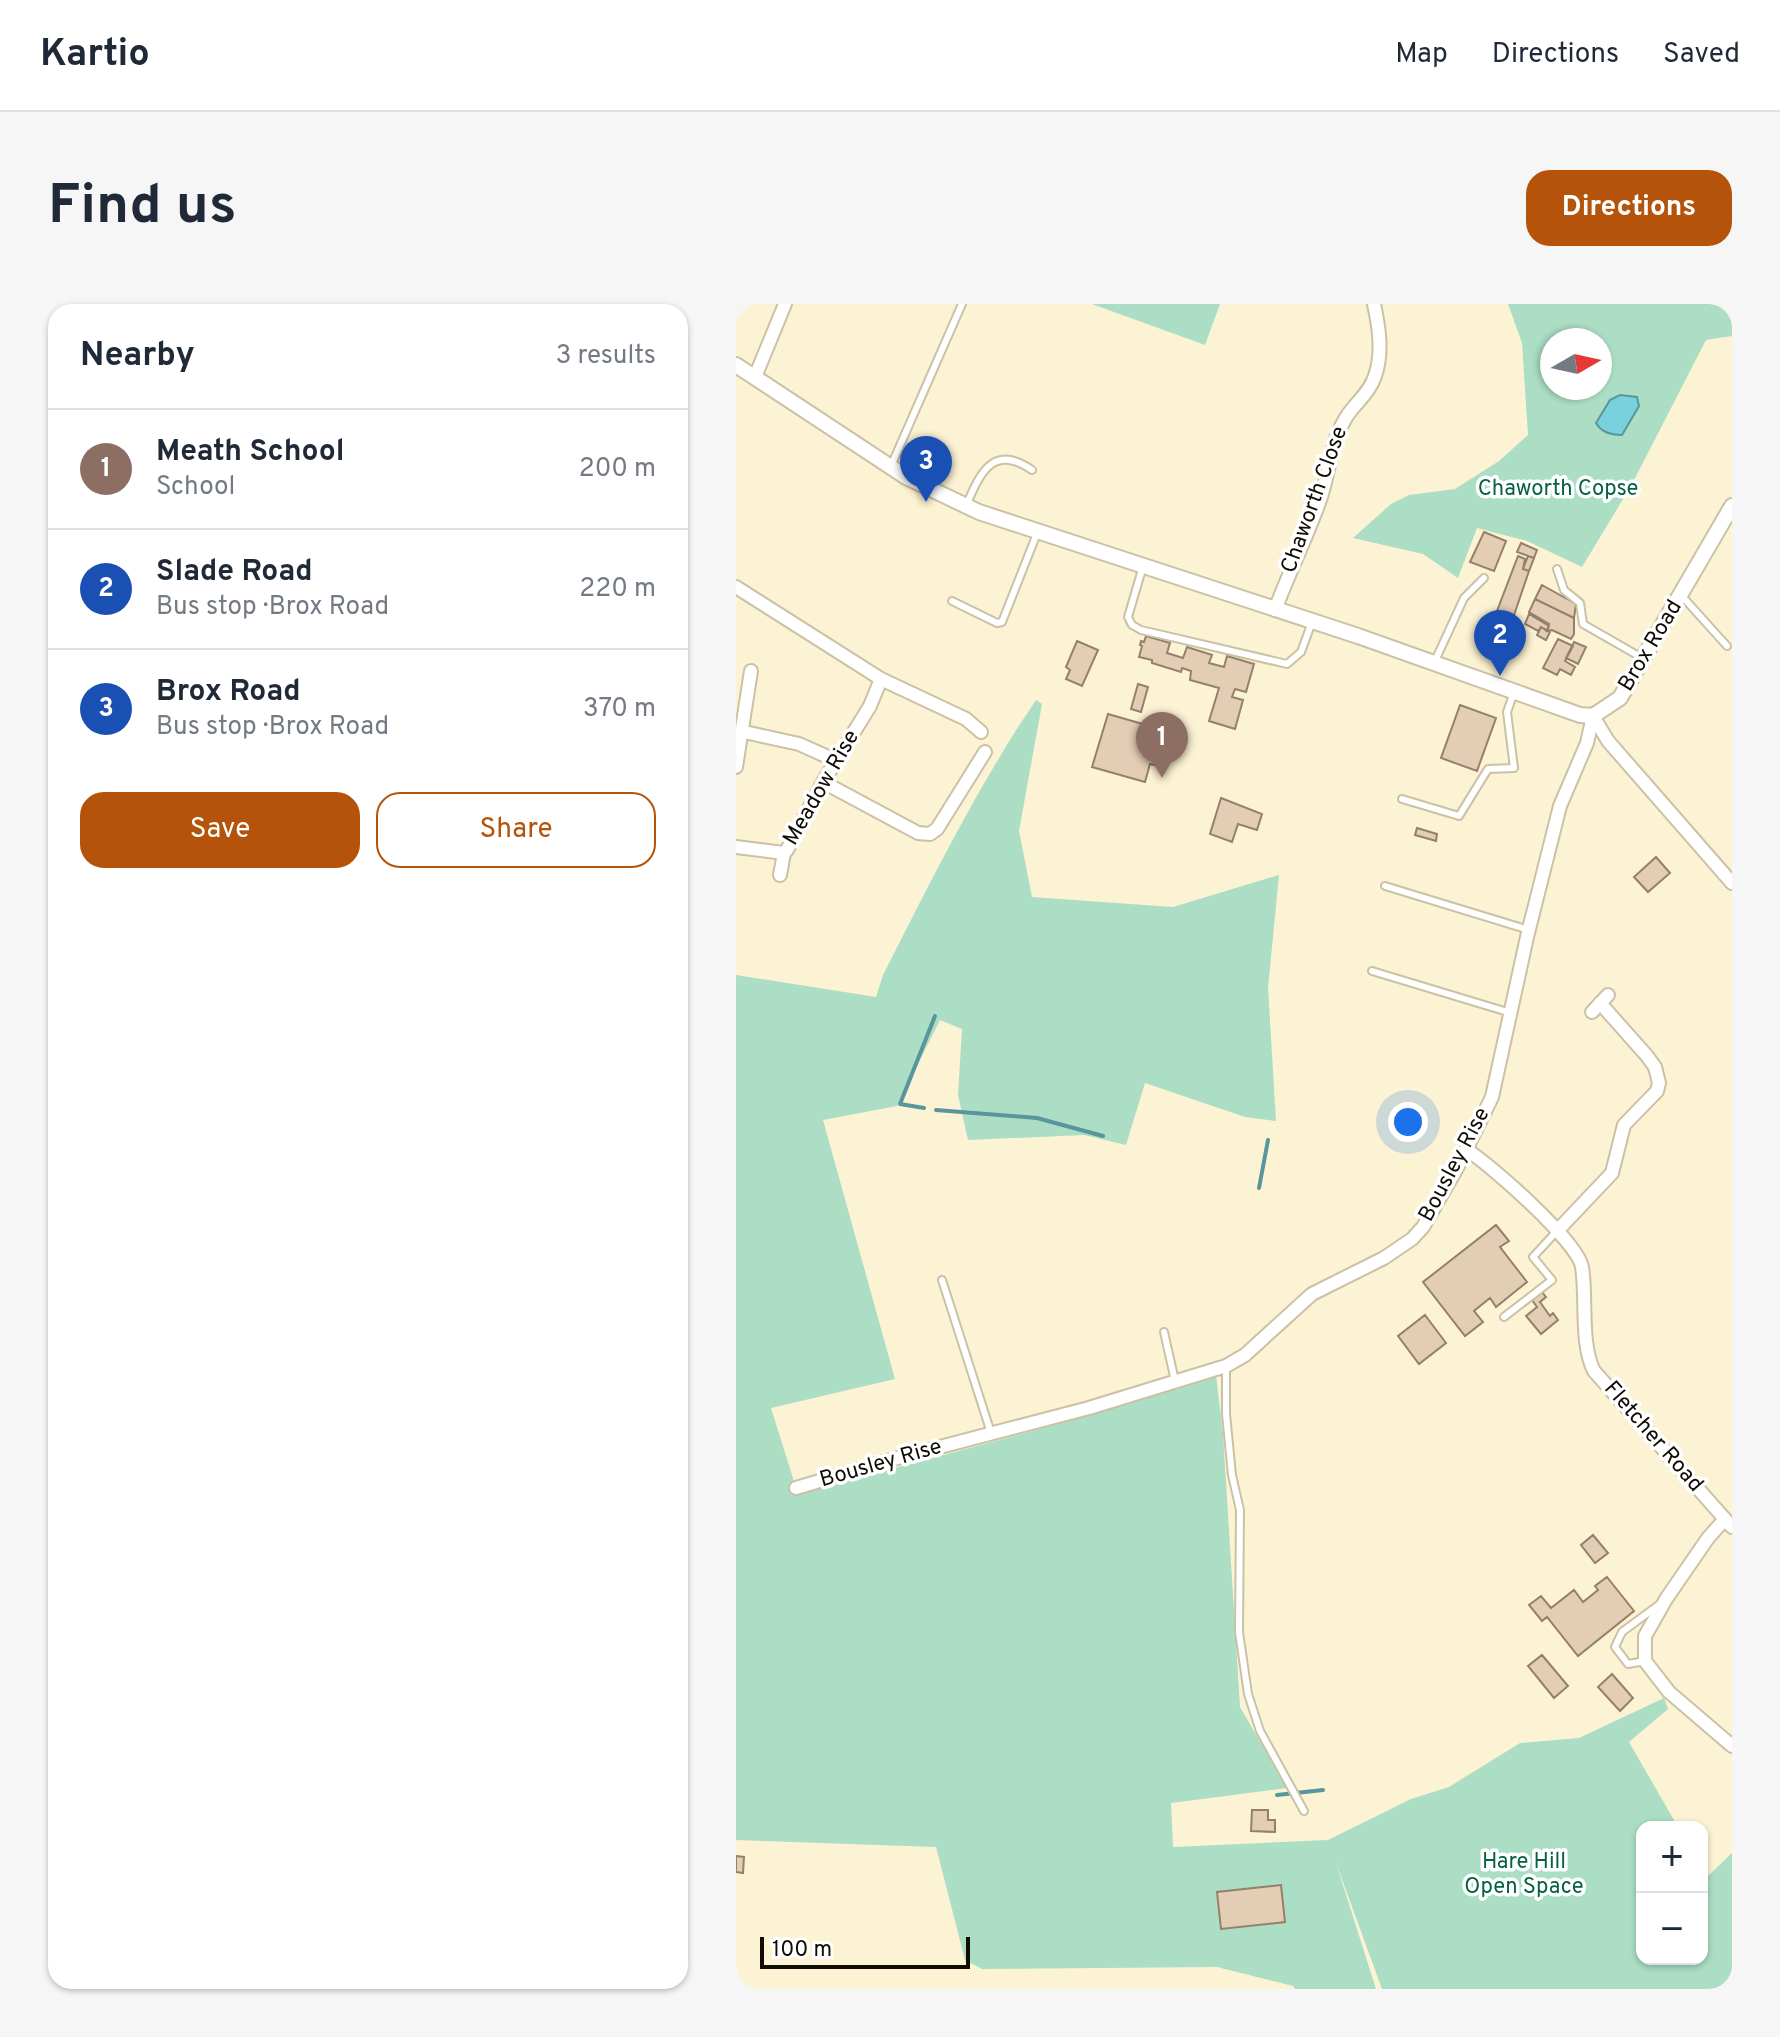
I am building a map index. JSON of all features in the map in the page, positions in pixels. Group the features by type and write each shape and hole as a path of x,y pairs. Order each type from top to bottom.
{"street":[{"path":"755,377 785,304"},
{"name":"Chaworth Close","path":"1275,610 1321,496 1334,444 1345,418 1359,404 1374,380 1379,346 1374,304"},
{"path":"737,367 891,466 942,496 966,506 1580,715 1593,716 1608,741 1732,883"},
{"name":"Brox Road","path":"1593,716 1620,698 1731,509"},
{"path":"736,587 881,679 966,719 981,732"},
{"path":"736,767 751,671"},
{"name":"Meadow Rise","path":"736,847 784,853 870,706 881,679"},
{"name":"Bousley Rise","path":"796,1488 1089,1408 1226,1366 1245,1355 1312,1294 1384,1258 1412,1239 1423,1227 1467,1150 1492,1097 1560,806 1587,743 1593,716"},
{"path":"740,731 799,744 837,761"},
{"path":"823,782 918,833 930,834 937,829 985,752"},
{"path":"780,875 784,853"},
{"path":"1557,1231 1612,1173 1624,1125 1657,1091 1659,1083 1655,1067 1647,1056 1600,1003"},
{"name":"Fletcher Road","path":"1467,1150 1490,1166 1557,1231 1579,1258 1588,1346 1594,1371 1728,1523"},
{"path":"1728,1523 1708,1538 1666,1599 1645,1636 1645,1661 1669,1692 1732,1746"}],"lane":[{"path":"891,466 962,304"},
{"path":"966,506 980,473 997,460 1018,460 1032,470"},
{"path":"952,601 997,623 1002,622 1038,531"},
{"path":"1143,566 1128,617 1132,625 1141,630 1287,664 1301,652 1312,622"},
{"path":"1557,569 1564,590 1580,603 1583,624 1644,659"},
{"path":"1434,663 1464,598 1484,578"},
{"path":"1681,595 1727,646"},
{"path":"1402,799 1459,816 1488,769 1514,768 1507,712 1514,692"},
{"path":"1385,886 1529,930"},
{"path":"1372,971 1511,1013"},
{"path":"1504,1317 1552,1280 1533,1257 1557,1231"},
{"path":"942,1280 991,1433"},
{"path":"1164,1332 1175,1381"},
{"path":"1226,1366 1226,1414 1232,1475 1240,1510 1239,1632 1248,1694 1260,1731 1293,1786 1304,1811"},
{"path":"1645,1661 1628,1664 1615,1647 1622,1632 1666,1599"}],"green space":[{"path":"1092,304 1220,304 1205,345"},
{"name":"Chaworth Copse","path":"1508,304 1732,304 1732,336 1706,340 1631,486 1582,567 1527,541 1477,528 1458,578 1423,554 1353,538 1391,504 1409,495 1455,489 1499,461 1528,435 1522,343"},
{"name":"Hare Hill Open Space","path":"1036,700 1042,704 1019,831 1032,897 1173,907 1279,875 1268,988 1276,1121 1245,1117 1145,1083 1126,1145 1084,1135 968,1140 958,1095 962,1029 940,1020 897,1106 823,1120 895,1379 771,1408 798,1494 1040,1429 1216,1375 1223,1434 1240,1707 1287,1788 1171,1803 1173,1847 1328,1840 1411,1799 1449,1787 1520,1743 1579,1738 1664,1698 1668,1709 1629,1742 1675,1821 1636,1821 1636,1965 1708,1965 1708,1876 1732,1853 1732,1989 1382,1989 1336,1863 1376,1989 1295,1989 1217,1967 982,1969 965,1960 936,1847 736,1840 736,975 876,997 883,975 994,766"}],"water":[{"path":"1620,395 1637,397 1639,406 1622,435 1607,432 1596,423 1612,399"}],"building":[{"path":"1484,532 1506,541 1494,571 1470,562"},
{"path":"1521,543 1537,550 1534,558 1517,552"},
{"path":"1518,556 1525,559 1523,569 1529,571 1513,618 1497,611"},
{"path":"1528,556 1534,558 1529,571 1523,569"},
{"path":"1542,585 1576,604 1574,618 1535,599"},
{"path":"1535,599 1574,618 1571,639 1552,630 1547,631 1549,624 1529,612"},
{"path":"1529,614 1549,626 1547,631 1541,627 1538,631 1525,624"},
{"path":"1541,627 1550,632 1546,640 1537,635"},
{"path":"1146,636 1170,643 1167,653 1183,658 1187,647 1212,655 1209,663 1224,667 1227,656 1254,664 1246,692 1235,689 1232,697 1243,700 1235,729 1209,721 1219,688 1190,680 1191,671 1182,668 1181,672 1139,657 1141,641 1144,642"},
{"path":"1558,639 1573,646 1565,661 1575,667 1571,675 1560,669 1557,675 1543,668"},
{"path":"1077,641 1098,650 1082,686 1066,679 1070,670 1066,667"},
{"path":"1574,642 1586,647 1578,664 1566,658"},
{"path":"1138,684 1148,687 1141,712 1131,709"},
{"path":"1460,705 1496,718 1477,771 1441,758"},
{"path":"1108,714 1160,729 1155,748 1163,752 1165,760 1159,766 1150,764 1145,782 1092,767"},
{"path":"1221,798 1262,814 1257,830 1238,824 1232,842 1210,834"},
{"path":"1417,828 1437,834 1436,841 1415,835"},
{"path":"1656,857 1670,873 1648,892 1634,877"},
{"path":"1496,1225 1509,1241 1500,1247 1527,1282 1496,1307 1490,1298 1474,1311 1483,1322 1465,1336 1423,1282"},
{"path":"1542,1292 1546,1297 1540,1302 1550,1316 1553,1313 1558,1320 1541,1334 1526,1316 1537,1307 1532,1300"},
{"path":"1425,1315 1446,1343 1419,1364 1398,1336"},
{"path":"1593,1535 1608,1553 1595,1563 1581,1545"},
{"path":"1607,1577 1634,1611 1578,1656 1547,1617 1542,1621 1529,1605 1541,1596 1551,1608 1574,1590 1583,1602 1598,1590 1595,1586"},
{"path":"1542,1655 1568,1686 1554,1698 1528,1666"},
{"path":"1612,1674 1633,1698 1620,1711 1598,1687"},
{"path":"1252,1810 1268,1810 1268,1820 1275,1820 1275,1832 1251,1831"},
{"path":"736,1856 744,1857 743,1873 736,1872"},
{"path":"1281,1885 1285,1922 1221,1929 1217,1892"}],"waterway":[{"path":"924,1108 900,1104 935,1016"},
{"path":"936,1110 1037,1118 1103,1136"},
{"path":"1259,1188 1268,1140"},
{"path":"1277,1795 1323,1790"}],"place":[{"name":"Brox Road","path":"926,502"},
{"name":"Slade Road","path":"1500,676"},
{"name":"Meath School","path":"1162,778"}]}
